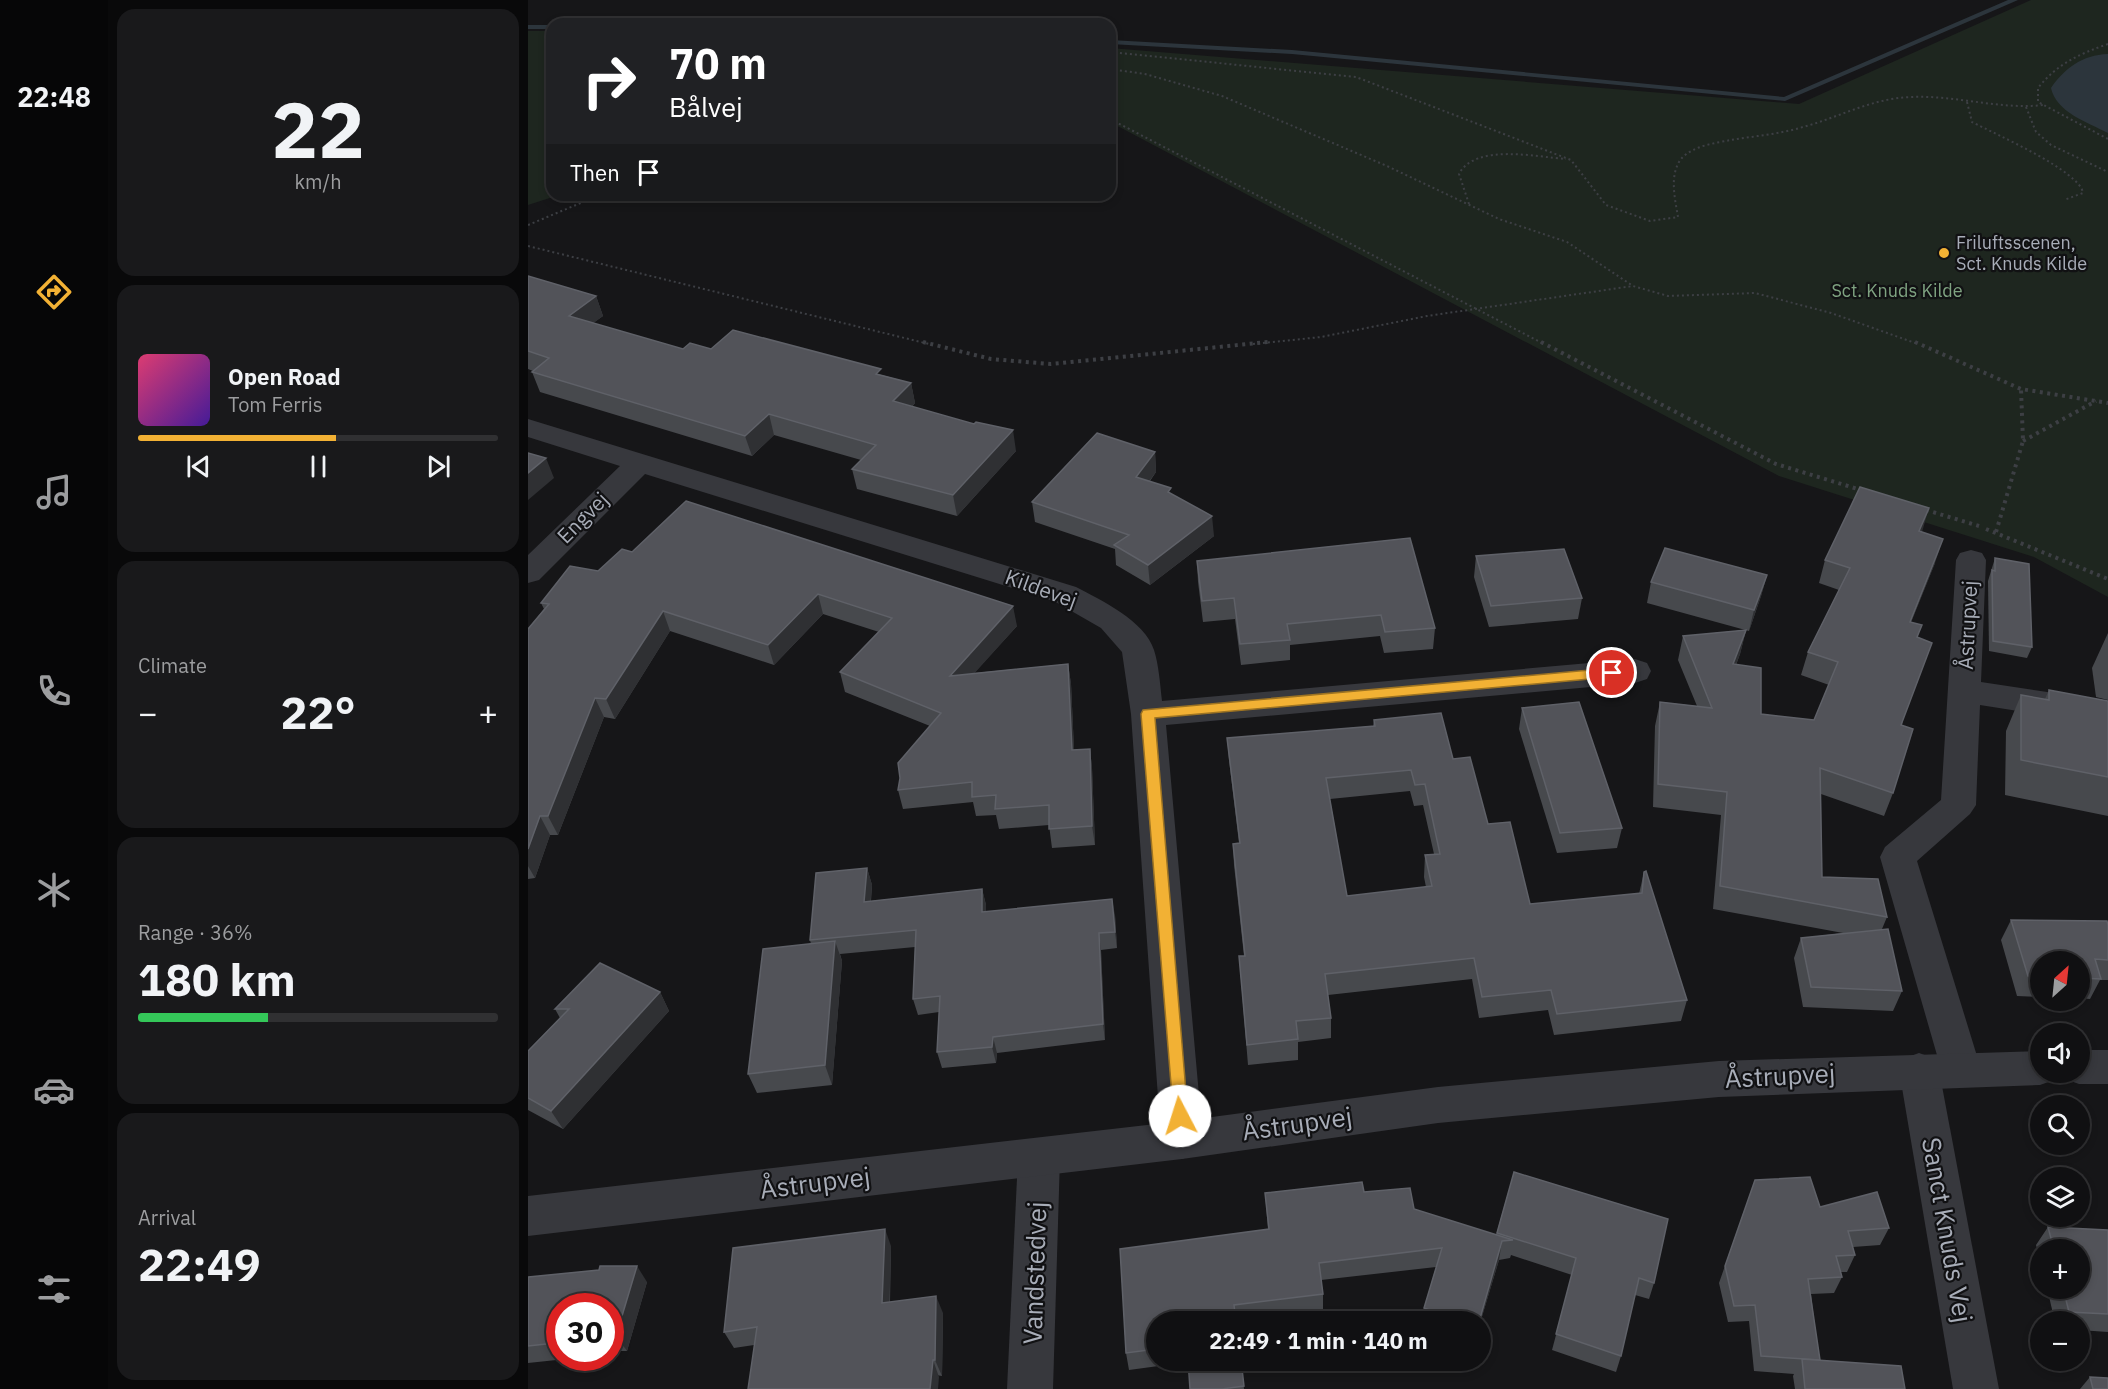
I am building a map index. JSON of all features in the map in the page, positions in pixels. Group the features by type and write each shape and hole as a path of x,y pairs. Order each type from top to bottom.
{"street":[{"name":"Kildevej","path":"528,428 1065,594 1112,620 1138,649 1148,714 1182,1140"},
{"name":"Engvej","path":"528,573 639,463"},
{"name":"Åstrupvej","path":"1961,1069 1898,858 1958,805 1971,560"},
{"path":"1148,714 1635,671"},
{"name":"Åstrupvej","path":"1964,691 2108,713"},
{"path":"2090,1067 2108,1067"},
{"name":"Åstrupvej","path":"528,1216 1182,1140 1438,1105 1719,1079 1919,1070 2030,1068"},
{"name":"Sanct Knuds Vej","path":"1919,1070 1976,1389"},
{"name":"Vandstedvej","path":"1030,1389 1040,1156"}],"path":[{"path":"2108,44 2073,56 2052,69 2038,88 2038,102 2108,139"},
{"path":"1116,53 1356,77 1571,160 1606,205 1650,221 1678,217 1673,188 1678,166 1689,153 1722,142 1794,130 1878,100 1920,97 2026,107 2043,105"},
{"path":"1116,70 1145,74 1222,96 1387,166 1499,219 1568,242 1633,286 1668,296 1755,293 1820,310 1914,342 2021,389 2108,403"},
{"path":"1966,102 1972,122 2068,172 2082,185 2083,193 2064,200"},
{"path":"2026,107 2037,132 2051,145 2108,172"},
{"path":"1116,122 1776,464 1864,491"},
{"path":"1469,205 1458,176 1461,166 1469,159 1485,155 1571,160"},
{"path":"528,225 586,201"},
{"path":"528,246 991,359 1051,364 1321,338 1427,316 1633,286"},
{"path":"1996,532 2023,441 2021,389"},
{"path":"2023,441 2096,401"},
{"path":"1919,508 1996,532 2108,579"}],"green space":[{"name":"Sct. Knuds Kilde","path":"2031,0 2108,0 2108,597 2034,557 1779,476 1116,125 1116,48 1799,104"},
{"path":"528,31 546,31 546,199 528,205"}],"shaded area":[{"path":"2108,54 2108,133 2066,110 2059,104 2051,88 2062,74 2075,64 2090,57"}],"building":[{"path":"528,276 596,296 569,316 683,349 690,343 711,349 733,330 881,369 876,374 911,383 893,401 974,424 976,422 1013,430 953,495 852,469 876,445 769,414 745,436 532,372 549,358 528,351"},
{"path":"1097,433 1155,452 1136,477 1171,488 1168,492 1212,516 1148,565 1114,545 1129,535 1032,502"},
{"path":"528,453 546,458 528,473"},
{"path":"1860,487 1929,508 1919,531 1943,539 1910,622 1922,625 1917,637 1932,643 1901,725 1913,729 1893,793 1820,768 1822,877 1878,879 1887,917 1720,886 1727,792 1658,784 1660,702 1712,708 1683,636 1746,630 1733,664 1761,668 1761,714 1814,720 1838,662 1808,652 1850,568 1825,560"},
{"path":"686,501 1013,606 950,676 1068,664 1072,750 1090,749 1092,826 1049,829 1049,805 995,809 996,795 972,797 972,782 898,790 900,778 898,763 941,713 840,672 892,618 818,594 768,645 663,611 606,699 595,698 548,816 540,816 528,849 528,629 549,604 541,603 570,566 598,571 622,549 632,552"},
{"path":"1410,538 1435,628 1385,632 1381,615 1287,624 1290,640 1240,644 1234,598 1202,601 1197,561"},
{"path":"1665,548 1767,575 1754,610 1651,582"},
{"path":"1564,549 1582,598 1491,606 1476,556"},
{"path":"1995,558 2029,564 2032,647 1993,641 1992,570 1995,571"},
{"path":"2049,690 2108,701 2108,777 2021,760 2021,695 2049,700"},
{"path":"1579,702 1622,828 1560,833 1522,708"},
{"path":"1441,713 1453,759 1470,757 1488,824 1510,822 1530,904 1642,893 1646,871 1687,1000 1557,1014 1551,990 1482,997 1474,958 1325,974 1331,1018 1296,1021 1298,1039 1247,1045 1239,956 1245,956 1233,844 1240,843 1227,738 1375,726 1374,720","holes":["1411,770 1415,785 1425,784 1440,854 1425,855 1432,886 1347,896 1326,778"]},
{"path":"867,868 864,902 982,889 982,912 1112,899 1115,932 1099,933 1103,1024 993,1037 992,1047 937,1052 940,996 913,999 916,930 810,940 816,873"},
{"path":"2011,920 2107,921 2108,960 2095,959 2101,979 2090,978 2090,951 2030,951 2030,976 2028,976"},
{"path":"1888,929 1902,991 1811,987 1801,938"},
{"path":"835,941 825,1065 748,1074 763,949"},
{"path":"600,963 660,992 551,1111 528,1098 528,1051 569,1009 555,1009"},
{"path":"1514,1172 1668,1219 1654,1283 1639,1278 1621,1356 1556,1334 1576,1258 1497,1233"},
{"path":"1810,1177 1820,1207 1877,1192 1889,1228 1848,1231 1855,1255 1836,1256 1842,1277 1808,1279 1820,1360 1761,1356 1755,1305 1734,1306 1725,1266 1755,1180"},
{"path":"1362,1182 1364,1192 1410,1188 1414,1209 1513,1240 1502,1241 1482,1311 1432,1311 1424,1308 1442,1248 1319,1263 1323,1294 1234,1305 1235,1311 1146,1311 1146,1350 1126,1353 1120,1249 1269,1229 1265,1193"},
{"path":"2048,1227 2108,1230 2108,1314 2069,1311 2066,1299 2090,1299 2090,1239 2051,1239"},
{"path":"885,1229 882,1303 936,1296 935,1360 933,1360 930,1389 748,1389 757,1327 724,1332 733,1248"},
{"path":"600,1266 637,1266 624,1309 624,1293 546,1293 546,1344 528,1346 528,1277 599,1270"},
{"path":"1802,1359 1901,1366 1905,1389 1805,1389"},
{"path":"1189,1371 1242,1371 1244,1386 1190,1389"},
{"path":"2090,1377 2108,1378 2108,1389 2093,1389"}],"waterway":[{"path":"1116,42 1292,52 1785,99 2014,0"},
{"path":"528,27 546,27"}],"place":[{"name":"Friluftsscenen, Sct. Knuds Kilde","path":"1944,253"}],"route":[{"path":"1180,1116 1148,714 1612,673"}]}
